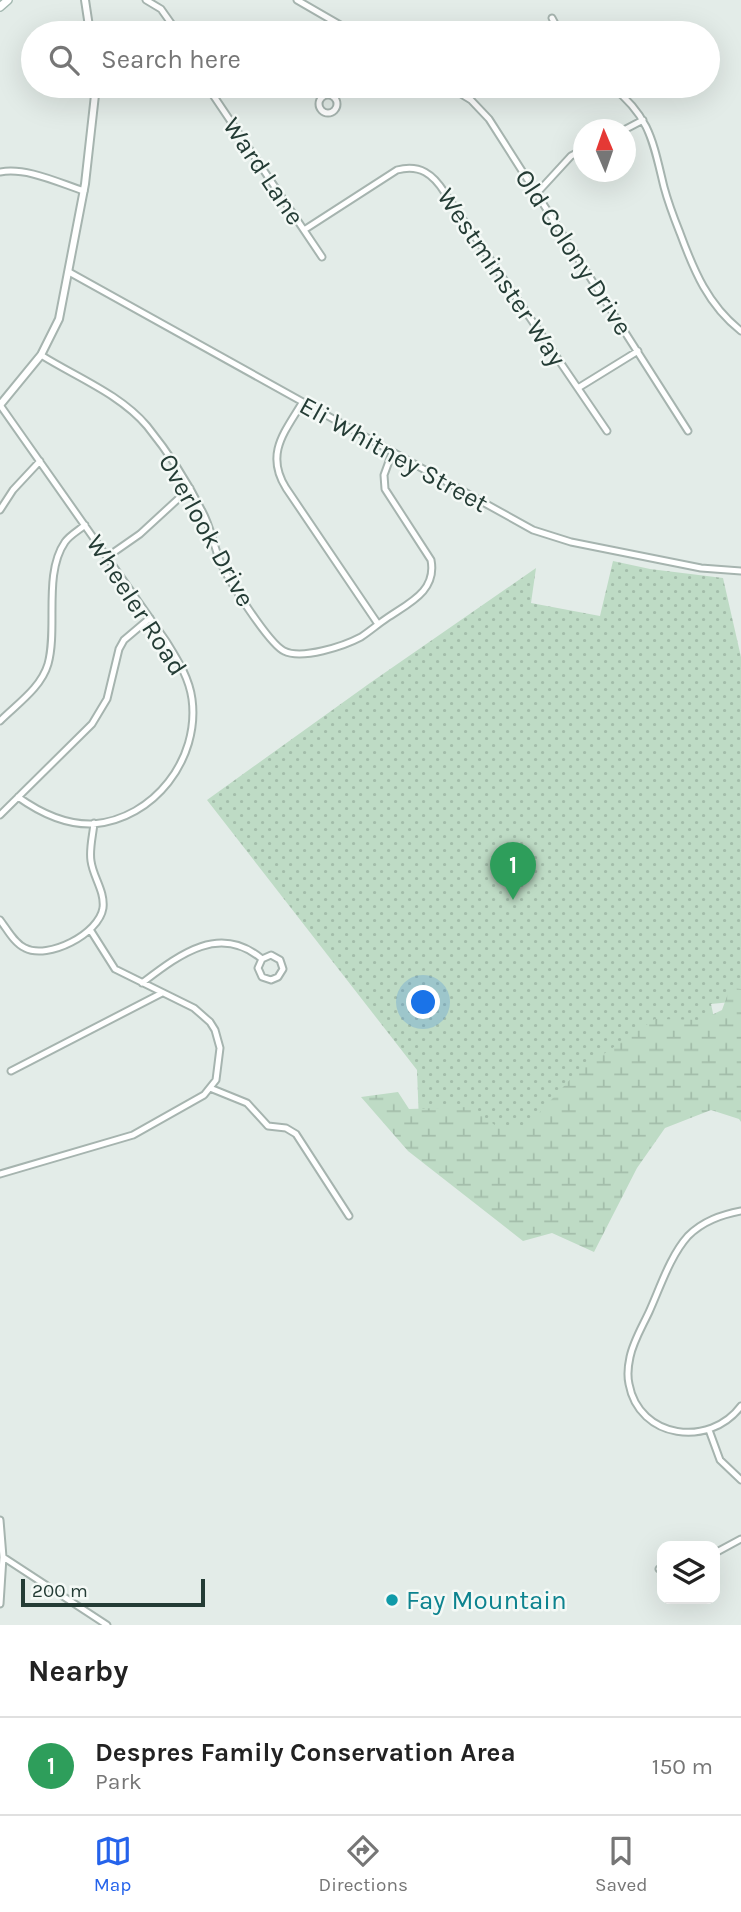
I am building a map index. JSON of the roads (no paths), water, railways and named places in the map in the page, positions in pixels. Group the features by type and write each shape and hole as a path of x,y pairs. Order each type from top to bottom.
{"main road":[{"path":"0,7 8,0"}],"street":[{"path":"88,21 85,1 94,0"},
{"path":"146,0 162,9 170,21"},
{"path":"297,0 333,21"},
{"path":"0,405 41,355 59,320 84,191 95,98"},
{"name":"Ward Lane","path":"215,98 322,257"},
{"name":"Old Colony Drive","path":"468,98 489,119 688,431"},
{"path":"626,98 643,120 659,157 664,187 676,223 703,288 720,313 741,331"},
{"path":"636,124 643,120"},
{"path":"537,193 573,155"},
{"name":"Westminster Way","path":"304,230 397,170 411,167 430,174 607,431"},
{"path":"0,172 13,170 84,191"},
{"name":"Eli Whitney Street","path":"69,272 392,453 543,534 701,568 741,571"},
{"path":"578,388 638,351"},
{"name":"Overlook Drive","path":"41,355 129,408 148,428 190,488 209,524 225,571 281,650 296,655 340,646 362,636 424,592 430,584 433,570 431,560 385,489 384,475 392,453"},
{"path":"302,403 281,439 277,450 277,470 286,488 378,624"},
{"name":"Wheeler Road","path":"0,405 181,665 190,687 193,713 191,737 183,761 158,794 122,816 94,823 77,822 47,814 18,797"},
{"path":"0,510 20,482 40,461"},
{"path":"107,557 139,534 190,488"},
{"path":"0,721 44,675 49,656 57,559 65,542 85,525"},
{"path":"0,815 83,734 98,715 107,699 119,649 124,640 149,618"},
{"path":"0,920 16,942 31,951 48,951 90,931 100,919 103,909 102,893 90,859 94,823"},
{"path":"0,1174 133,1135 178,1111 210,1088 216,1080 220,1048 215,1030 204,1015 115,969 90,931"},
{"path":"142,983 179,958 210,943 237,944 262,959"},
{"path":"271,955 280,960 283,969 278,977 271,980 262,977 258,968 262,959 271,955"},
{"path":"11,1071 162,993"},
{"path":"210,1088 247,1103 268,1126 286,1128 296,1134 349,1216"},
{"path":"741,1211 713,1218 696,1229 681,1245 632,1349 628,1366 631,1391 638,1406 649,1419 663,1428 680,1433 709,1430 727,1420 741,1406"},
{"path":"709,1430 720,1460 741,1480"},
{"path":"0,1520 3,1557 0,1604"},
{"path":"720,1550 741,1539"},
{"path":"3,1557 107,1625"}],"place":[{"name":"Despres Family Conservation Area","path":"513,900"},
{"name":"Fay Mountain","path":"392,1600"}]}
